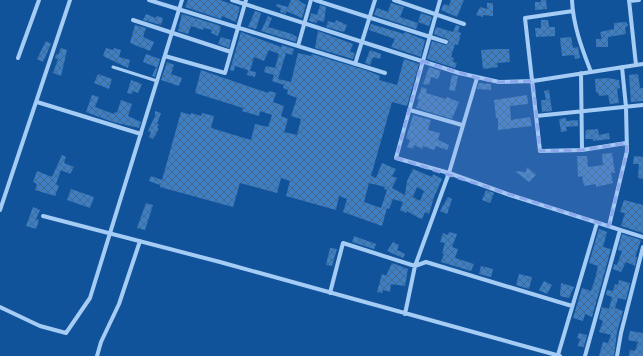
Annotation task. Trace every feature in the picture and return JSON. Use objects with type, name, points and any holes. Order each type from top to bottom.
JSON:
[{"type":"street","points":[[18,58],[39,0]]},
{"type":"street","points":[[0,210],[70,0]]},
{"type":"street","points":[[149,0],[384,73]]},
{"type":"street","points":[[0,307],[40,326],[66,333],[90,298],[182,0]]},
{"type":"street","points":[[232,0],[246,2],[304,23],[477,78],[499,82],[533,81],[643,64]]},
{"type":"street","points":[[298,46],[311,0]]},
{"type":"street","points":[[315,0],[446,42]]},
{"type":"street","points":[[355,64],[375,0]]},
{"type":"street","points":[[394,0],[464,24]]},
{"type":"street","points":[[440,0],[396,158],[449,173],[643,237]]},
{"type":"street","points":[[572,0],[580,44],[591,72]]},
{"type":"street","points":[[636,65],[629,1],[639,0]]},
{"type":"street","points":[[165,56],[225,73],[246,2]]},
{"type":"street","points":[[573,11],[525,18],[540,151],[582,150],[626,143]]},
{"type":"street","points":[[133,20],[172,34],[231,52]]},
{"type":"street","points":[[609,226],[626,159],[626,107],[622,67]]},
{"type":"street","points":[[581,73],[582,150]]},
{"type":"street","points":[[405,314],[415,266],[449,173],[477,78]]},
{"type":"street","points":[[37,102],[141,134]]},
{"type":"street","points":[[536,116],[643,105]]},
{"type":"street","points":[[410,110],[462,125]]},
{"type":"street","points":[[43,216],[111,233],[559,356],[572,306],[597,223]]},
{"type":"street","points":[[585,356],[620,230]]},
{"type":"street","points":[[97,356],[101,342],[119,304],[140,241]]},
{"type":"street","points":[[330,293],[343,243],[415,266],[426,262],[572,306]]},
{"type":"street","points":[[617,356],[621,333],[643,247]]},
{"type":"lane","points":[[112,67],[157,81]]},
{"type":"highlighted area","points":[[422,61],[477,78],[499,82],[533,81],[540,151],[582,150],[626,143],[627,151],[609,226],[396,158]]},
{"type":"building","points":[[188,0],[220,0],[240,7],[236,22],[222,16],[221,19],[185,7]]},
{"type":"building","points":[[291,0],[298,0],[306,5],[302,18],[286,11],[286,14],[280,12],[281,9],[276,6],[277,4],[288,7]]},
{"type":"building","points":[[451,0],[464,0],[457,17],[441,10],[444,4],[449,6]]},
{"type":"building","points":[[541,0],[546,0],[547,9],[535,10],[535,2],[541,2]]},
{"type":"building","points":[[391,3],[404,7],[400,17],[418,23],[416,29],[374,15],[377,8],[388,12]]},
{"type":"building","points":[[487,3],[493,3],[493,16],[483,15],[483,17],[476,15],[480,7],[487,9]]},
{"type":"building","points":[[320,5],[326,7],[324,22],[318,20],[316,23],[309,21],[311,13],[317,15]]},
{"type":"building","points":[[255,11],[261,13],[256,29],[248,27]]},
{"type":"building","points":[[421,13],[432,17],[429,26],[418,22]]},
{"type":"building","points":[[146,14],[156,18],[157,16],[163,18],[161,25],[143,20]]},
{"type":"building","points":[[182,14],[218,25],[221,27],[218,36],[211,33],[212,30],[204,28],[203,30],[191,26],[188,34],[178,31]]},
{"type":"building","points":[[268,16],[272,18],[268,27],[292,34],[297,37],[296,42],[261,31]]},
{"type":"building","points":[[336,20],[347,25],[344,32],[326,27],[328,21],[335,23]]},
{"type":"building","points":[[541,20],[548,20],[549,27],[555,27],[555,36],[536,37],[535,28],[541,28]]},
{"type":"building","points":[[626,22],[628,25],[625,28],[626,34],[608,37],[608,47],[596,47],[596,39],[602,39],[600,32],[614,29],[614,23]]},
{"type":"building","points":[[371,24],[404,34],[405,32],[425,40],[421,57],[391,47],[395,39],[369,30]]},
{"type":"building","points":[[135,25],[146,28],[143,37],[154,42],[150,51],[130,43]]},
{"type":"building","points":[[456,25],[460,26],[458,32],[461,33],[458,45],[455,44],[451,57],[454,58],[453,62],[457,63],[455,68],[427,59],[432,41],[445,45],[449,43],[447,39],[434,34],[436,27],[453,32]]},
{"type":"building","points":[[318,31],[353,44],[350,52],[355,53],[353,59],[315,48]]},
{"type":"building","points":[[241,32],[281,47],[282,45],[294,49],[292,55],[286,53],[278,79],[291,82],[298,53],[311,56],[312,54],[368,71],[380,76],[379,80],[397,85],[404,59],[419,64],[407,106],[392,102],[371,176],[376,178],[382,163],[396,169],[392,176],[397,178],[392,188],[405,195],[407,181],[413,169],[432,177],[433,174],[442,179],[434,197],[429,214],[425,212],[422,219],[407,211],[406,213],[400,210],[403,202],[393,199],[389,209],[387,208],[382,226],[343,212],[347,199],[339,196],[336,210],[286,196],[290,181],[281,178],[277,193],[240,183],[233,207],[160,187],[160,185],[149,181],[151,176],[162,180],[181,112],[191,115],[191,113],[201,116],[202,113],[214,116],[211,128],[251,140],[255,124],[268,127],[272,115],[260,111],[259,116],[242,111],[243,108],[195,93],[201,70],[268,93],[269,91],[276,93],[273,102],[284,106],[281,116],[288,119],[284,132],[297,135],[301,119],[291,116],[297,98],[287,94],[288,90],[283,88],[284,85],[272,81],[274,75],[264,72],[266,66],[275,68],[279,54],[269,50],[264,61],[254,57],[250,71],[256,72],[255,77],[247,75],[248,70],[235,66],[234,71],[230,70]],"holes":[[[369,183],[385,187],[384,189],[387,190],[381,208],[364,202]],[[417,187],[424,191],[420,201],[413,197]]]},
{"type":"building","points":[[221,37],[231,40],[229,48],[218,44]]},
{"type":"building","points":[[571,37],[573,48],[578,47],[580,58],[575,59],[574,55],[562,56],[560,38]]},
{"type":"building","points":[[46,41],[51,44],[43,62],[37,59]]},
{"type":"building","points":[[61,48],[67,50],[61,76],[53,73],[58,59],[55,58],[56,54],[58,55]]},
{"type":"building","points":[[106,48],[121,50],[119,57],[130,60],[128,68],[103,56]]},
{"type":"building","points":[[509,49],[510,62],[497,63],[498,67],[483,69],[481,50]]},
{"type":"building","points":[[370,50],[381,54],[380,59],[373,57],[370,65],[365,63]]},
{"type":"building","points":[[146,54],[160,59],[155,77],[152,76],[156,67],[143,62]]},
{"type":"building","points":[[167,62],[174,65],[171,74],[182,78],[179,86],[161,80]]},
{"type":"building","points":[[429,67],[441,71],[438,79],[431,77],[429,85],[423,84]]},
{"type":"building","points":[[98,74],[112,79],[109,89],[94,83]]},
{"type":"building","points":[[638,74],[640,88],[643,88],[643,101],[631,102],[629,75]]},
{"type":"building","points":[[452,75],[458,76],[455,91],[449,90]]},
{"type":"building","points":[[607,78],[619,80],[620,88],[617,89],[619,103],[610,104],[608,95],[599,96],[598,92],[596,93],[595,79]]},
{"type":"building","points":[[131,80],[142,84],[138,93],[133,91],[132,94],[127,93]]},
{"type":"building","points":[[479,83],[491,84],[491,90],[477,89]]},
{"type":"building","points":[[422,87],[427,89],[426,93],[446,99],[447,97],[459,102],[452,119],[416,108],[419,100],[417,99]]},
{"type":"building","points":[[549,90],[552,111],[542,112],[541,100],[546,100],[544,91]]},
{"type":"building","points":[[92,95],[99,97],[95,107],[114,114],[115,112],[117,113],[121,100],[132,104],[128,116],[141,122],[139,128],[113,122],[86,112]]},
{"type":"building","points":[[527,95],[528,104],[510,106],[511,120],[530,117],[532,126],[498,130],[498,118],[496,118],[494,100]]},
{"type":"building","points":[[155,111],[161,113],[157,124],[159,124],[157,128],[159,129],[153,139],[149,137],[151,132],[148,131],[155,116]]},
{"type":"building","points":[[413,115],[431,120],[428,130],[440,133],[438,140],[449,145],[447,150],[436,146],[434,150],[423,146],[422,149],[414,145],[413,149],[407,147],[410,140],[406,138]]},
{"type":"building","points":[[566,118],[566,121],[578,120],[578,126],[566,127],[567,131],[561,132],[559,119]]},
{"type":"building","points":[[598,129],[599,135],[609,133],[610,139],[593,141],[593,139],[585,139],[586,130]]},
{"type":"building","points":[[612,153],[615,173],[611,173],[613,183],[596,187],[596,184],[584,186],[582,176],[578,177],[577,156],[587,156],[588,167],[603,165],[602,154]]},
{"type":"building","points":[[62,155],[66,157],[64,163],[74,167],[70,174],[61,170],[56,184],[59,186],[55,196],[35,190],[37,184],[33,182],[37,171],[52,177]]},
{"type":"building","points":[[634,156],[643,157],[643,179],[638,178],[639,164],[633,164]]},
{"type":"building","points":[[527,167],[536,175],[529,182],[515,171],[526,172]]},
{"type":"building","points":[[71,189],[94,197],[90,208],[67,200]]},
{"type":"building","points":[[486,190],[494,193],[490,203],[482,200]]},
{"type":"building","points":[[448,197],[452,199],[447,214],[440,211]]},
{"type":"building","points":[[624,200],[643,205],[643,233],[621,226],[625,213],[620,212]]},
{"type":"building","points":[[146,203],[153,205],[145,230],[137,228]]},
{"type":"building","points":[[33,207],[40,210],[36,219],[39,220],[36,229],[26,226]]},
{"type":"building","points":[[599,229],[607,232],[603,247],[611,249],[592,317],[585,314],[583,321],[573,318],[582,288],[591,291],[595,279],[598,266],[589,263]]},
{"type":"building","points":[[449,232],[457,234],[452,247],[458,249],[455,258],[474,264],[471,271],[441,262],[444,254],[442,253],[445,243],[440,242],[443,233],[448,235]]},
{"type":"building","points":[[622,234],[641,240],[635,257],[637,257],[635,266],[626,262],[621,272],[613,269],[614,264],[617,265],[622,251],[618,250]]},
{"type":"building","points":[[354,236],[376,244],[374,249],[352,242]]},
{"type":"building","points":[[393,242],[399,245],[397,250],[405,254],[403,258],[387,251]]},
{"type":"building","points":[[330,248],[337,249],[332,266],[326,265]]},
{"type":"building","points":[[392,263],[408,269],[405,286],[391,284],[390,292],[383,290],[382,293],[377,292],[382,274],[386,276]]},
{"type":"building","points":[[481,266],[493,269],[491,277],[479,274]]},
{"type":"building","points":[[519,274],[532,277],[529,289],[516,285]]},
{"type":"building","points":[[619,280],[630,283],[626,300],[618,298],[615,308],[623,311],[617,332],[614,356],[599,356],[603,342],[608,343],[611,335],[599,332],[603,321],[599,319],[602,307],[609,309],[612,297],[606,295],[607,290],[613,291],[615,284],[618,285]]},
{"type":"building","points":[[544,281],[552,285],[547,294],[539,290]]},
{"type":"building","points":[[561,283],[574,287],[569,298],[560,296]]},
{"type":"building","points":[[630,331],[643,333],[643,356],[629,356],[630,350],[635,351],[638,342],[628,340]]},
{"type":"building","points":[[579,333],[587,335],[584,347],[578,346],[580,339],[577,338]]}]
